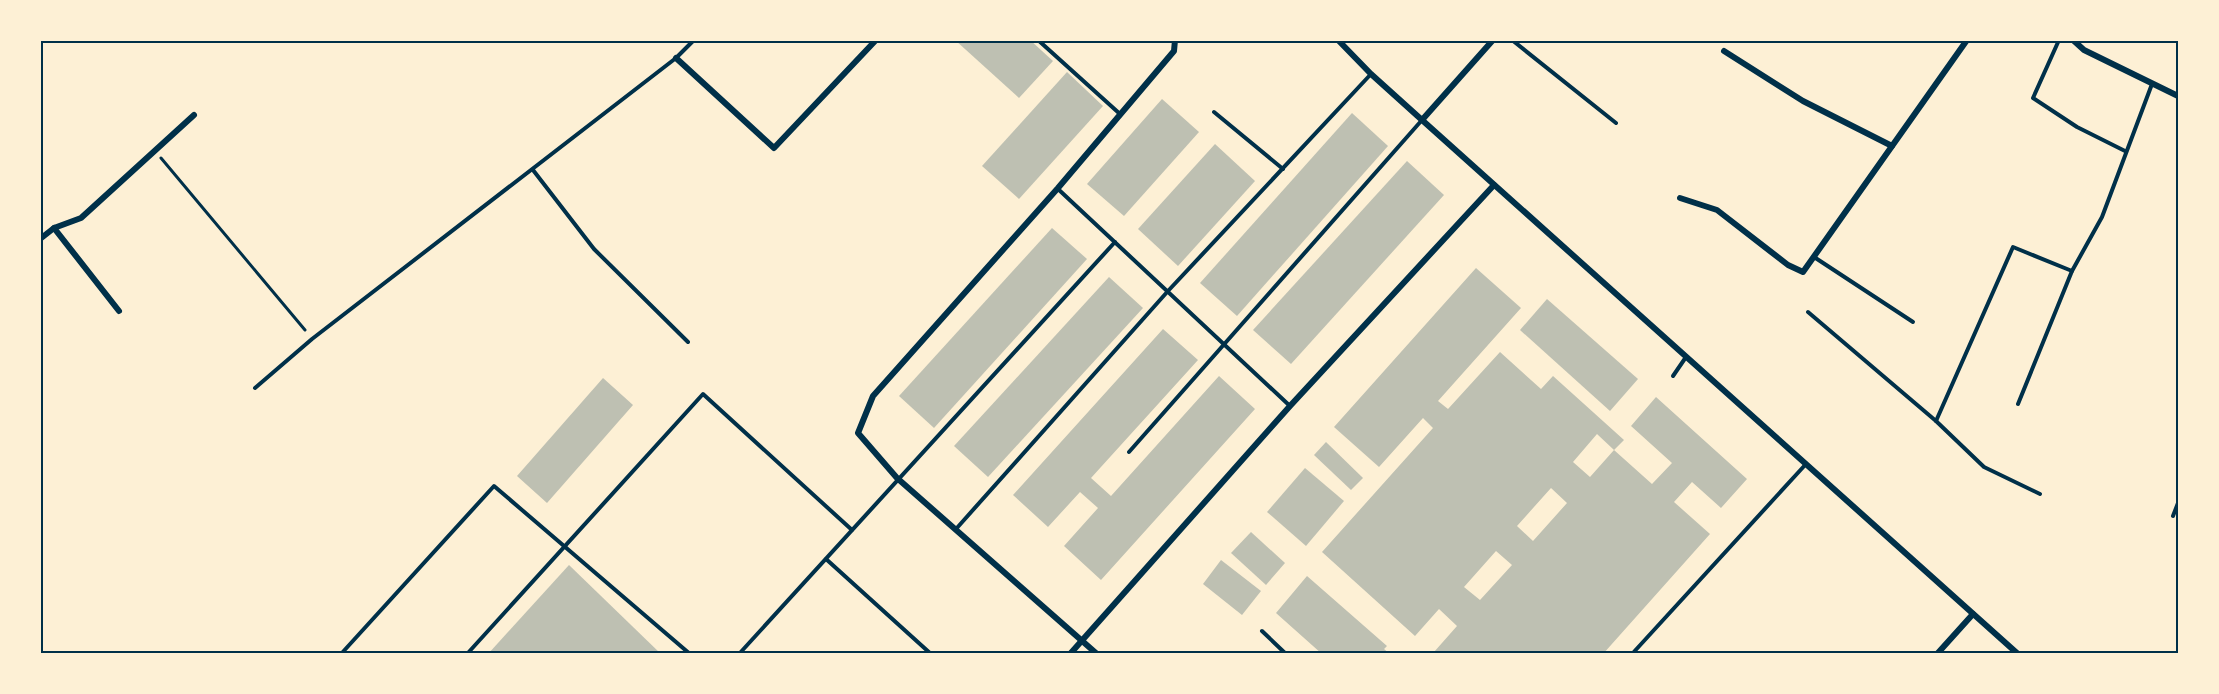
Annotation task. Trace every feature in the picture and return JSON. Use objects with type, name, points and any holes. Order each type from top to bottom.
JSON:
[{"type":"street","points":[[676,58],[774,148],[876,40]]},
{"type":"street","points":[[1097,654],[897,478],[858,433],[873,396],[1121,114],[1174,51],[1175,40]]},
{"type":"street","points":[[1338,40],[1371,74],[2018,654]]},
{"type":"street","points":[[1422,120],[1493,40]]},
{"type":"street","points":[[1680,198],[1717,210],[1788,265],[1803,272],[1967,40]]},
{"type":"street","points":[[2073,40],[2084,50],[2178,96]]},
{"type":"street","points":[[1724,51],[1803,101],[1892,146]]},
{"type":"street","points":[[40,239],[54,228],[81,218],[194,115]]},
{"type":"street","points":[[1070,654],[1290,406],[1494,185]]},
{"type":"street","points":[[54,228],[119,311]]},
{"type":"street","points":[[1937,654],[1973,614]]},
{"type":"lane","points":[[255,388],[312,339],[533,170],[676,58],[694,40]]},
{"type":"lane","points":[[1038,40],[1121,114]]},
{"type":"lane","points":[[1512,40],[1616,123]]},
{"type":"lane","points":[[2059,40],[2033,98],[2077,127],[2125,152]]},
{"type":"lane","points":[[955,529],[1168,291],[1371,74]]},
{"type":"lane","points":[[2018,404],[2072,271],[2102,217],[2152,84]]},
{"type":"lane","points":[[1214,112],[1283,169]]},
{"type":"lane","points":[[1129,452],[1422,120]]},
{"type":"lane","points":[[533,170],[594,249],[688,342]]},
{"type":"lane","points":[[1058,188],[1290,406]]},
{"type":"lane","points":[[739,654],[897,478],[1115,242]]},
{"type":"lane","points":[[1936,421],[2013,247],[2072,271]]},
{"type":"lane","points":[[1814,257],[1913,322]]},
{"type":"lane","points":[[1808,312],[1936,421],[1984,467],[2040,494]]},
{"type":"lane","points":[[1673,376],[1686,357]]},
{"type":"lane","points":[[467,654],[703,393],[852,530]]},
{"type":"lane","points":[[1632,654],[1806,464]]},
{"type":"lane","points":[[341,654],[494,486],[563,548],[690,654]]},
{"type":"lane","points":[[2173,516],[2178,503]]},
{"type":"lane","points":[[826,559],[931,654]]},
{"type":"lane","points":[[1262,631],[1286,654]]},
{"type":"path","points":[[155,150],[312,339]]},
{"type":"building","points":[[955,40],[1030,40],[1053,61],[1019,98]]},
{"type":"building","points":[[1067,72],[1103,106],[1019,199],[982,166]]},
{"type":"building","points":[[1162,99],[1199,132],[1124,216],[1087,184]]},
{"type":"building","points":[[1352,113],[1388,146],[1237,316],[1200,283]]},
{"type":"building","points":[[1215,144],[1255,181],[1178,266],[1138,229]]},
{"type":"building","points":[[1407,161],[1444,195],[1291,364],[1253,330]]},
{"type":"building","points":[[1052,228],[1087,259],[934,428],[899,396]]},
{"type":"building","points":[[1476,268],[1521,308],[1438,401],[1448,409],[1500,352],[1541,389],[1553,376],[1624,440],[1614,450],[1652,484],[1672,463],[1631,426],[1656,397],[1747,479],[1721,508],[1692,482],[1674,502],[1710,534],[1603,654],[1436,654],[1434,652],[1457,626],[1439,609],[1415,636],[1322,552],[1433,428],[1423,418],[1379,467],[1334,427]],"holes":[[[1597,434],[1614,450],[1590,477],[1573,462]],[[1551,488],[1567,503],[1533,541],[1517,526]],[[1496,551],[1512,565],[1480,600],[1464,587]]]},
{"type":"building","points":[[1109,277],[1143,308],[988,477],[954,446]]},
{"type":"building","points":[[1547,299],[1638,379],[1610,411],[1520,330]]},
{"type":"building","points":[[1163,329],[1198,360],[1091,478],[1111,496],[1219,376],[1255,409],[1101,580],[1064,546],[1098,508],[1080,492],[1048,527],[1013,495]]},
{"type":"building","points":[[603,378],[633,405],[547,503],[517,476]]},
{"type":"building","points":[[1326,442],[1363,478],[1351,490],[1314,455]]},
{"type":"building","points":[[1305,468],[1344,501],[1306,546],[1267,512]]},
{"type":"building","points":[[1251,532],[1285,563],[1266,585],[1231,553]]},
{"type":"building","points":[[1221,560],[1261,591],[1242,615],[1203,584]]},
{"type":"building","points":[[569,565],[661,654],[488,654]]},
{"type":"building","points":[[1307,576],[1387,646],[1384,649],[1390,654],[1322,654],[1276,613]]}]
